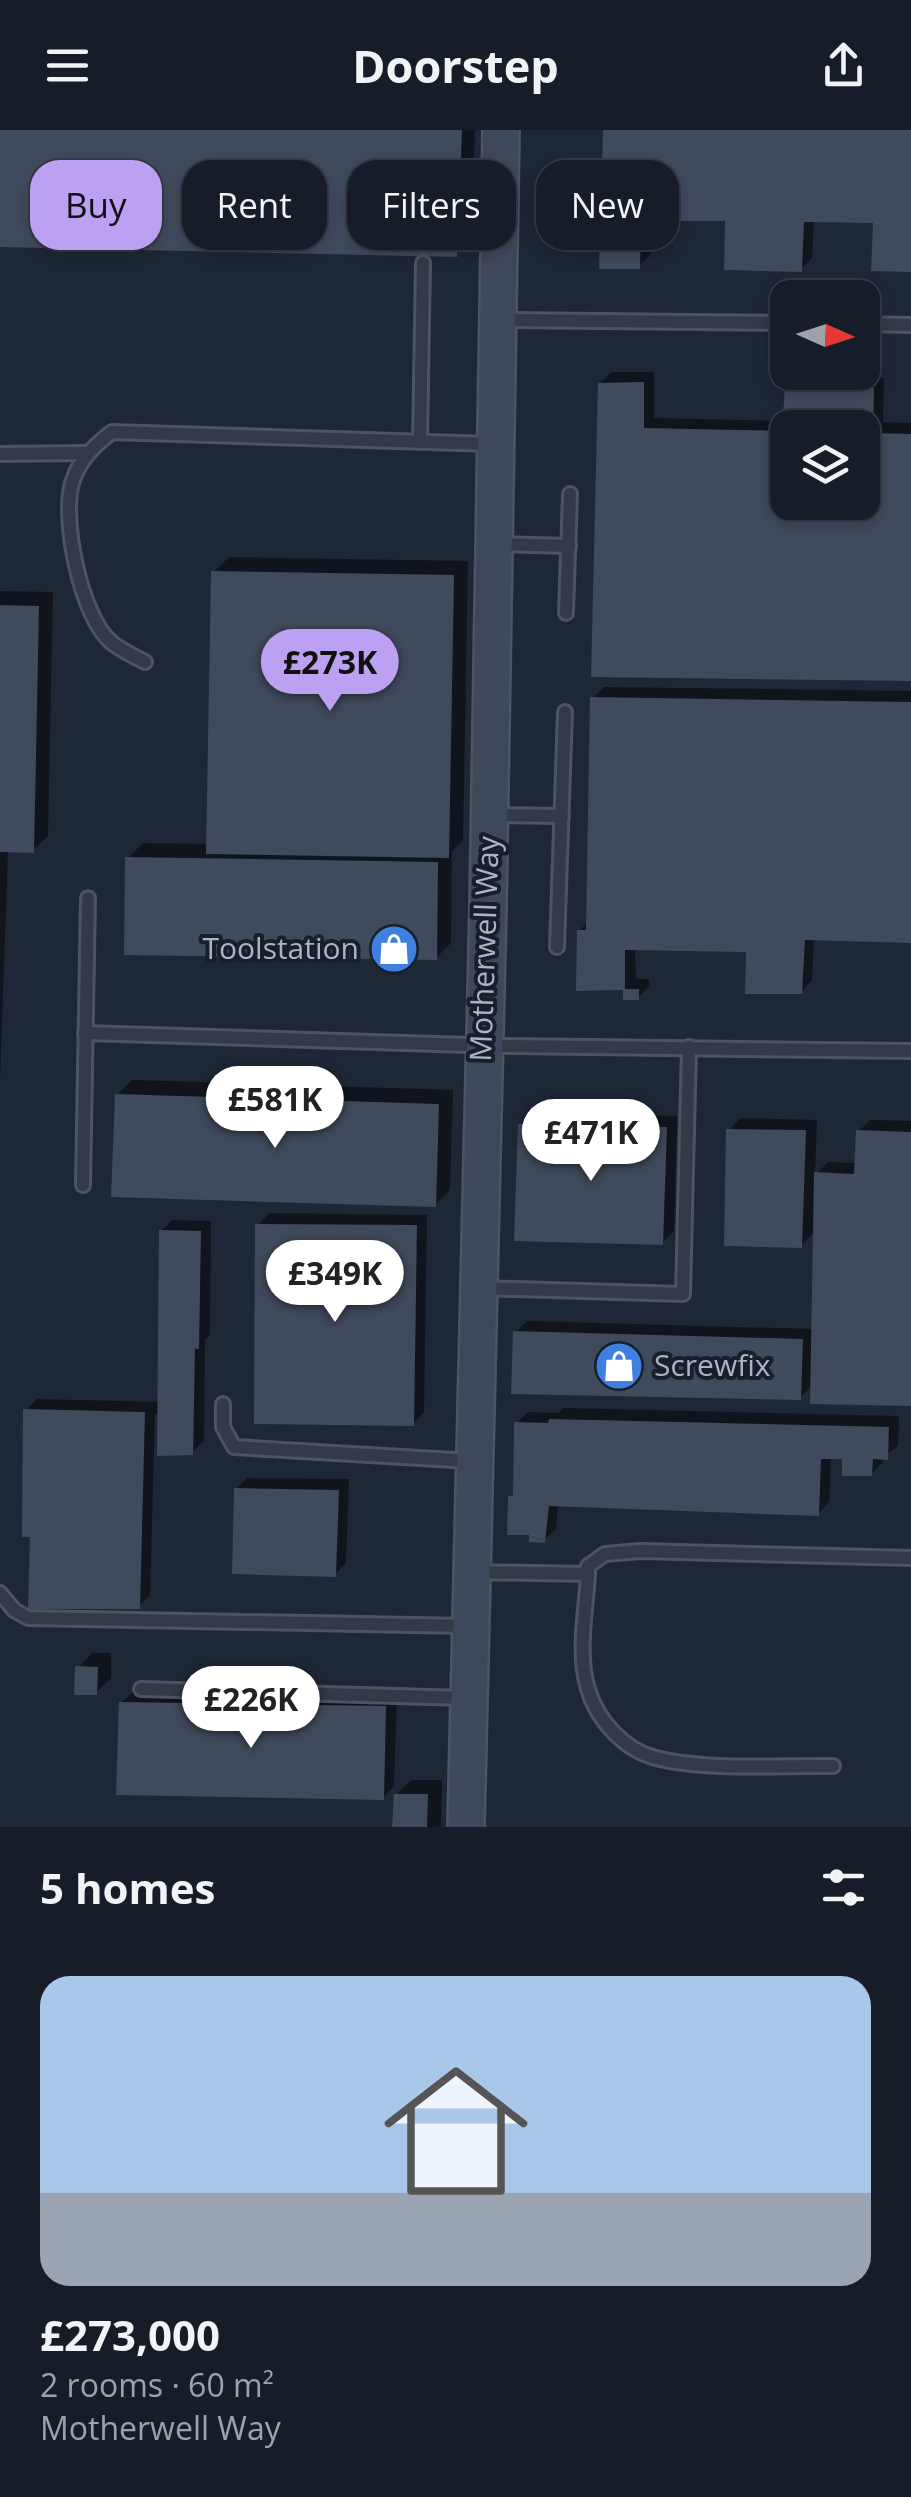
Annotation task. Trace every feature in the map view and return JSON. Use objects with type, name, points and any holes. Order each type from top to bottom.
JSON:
[{"type":"street","name":"Motherwell Way","points":[[466,1827],[500,130]]},
{"type":"lane","points":[[420,442],[424,263]]},
{"type":"lane","points":[[496,320],[770,323]]},
{"type":"lane","points":[[880,324],[911,324]]},
{"type":"lane","points":[[145,662],[110,642],[88,610],[76,570],[70,512],[72,482],[86,453],[112,432],[494,444]]},
{"type":"lane","points":[[0,454],[86,453]]},
{"type":"lane","points":[[566,613],[570,494]]},
{"type":"lane","points":[[493,544],[569,546]]},
{"type":"lane","points":[[557,947],[565,712]]},
{"type":"lane","points":[[489,815],[562,816]]},
{"type":"lane","points":[[83,1185],[88,898]]},
{"type":"lane","points":[[85,1033],[911,1050]]},
{"type":"lane","points":[[478,1288],[683,1294],[690,1047]]},
{"type":"lane","points":[[223,1404],[223,1427],[234,1447],[474,1461]]},
{"type":"lane","points":[[833,1766],[696,1763],[654,1758],[612,1731],[596,1710],[587,1688],[583,1658],[588,1566],[605,1554],[640,1551],[911,1558]]},
{"type":"lane","points":[[472,1572],[588,1574]]},
{"type":"lane","points":[[0,1593],[14,1610],[28,1618],[470,1626]]},
{"type":"lane","points":[[141,1689],[470,1698]]},
{"type":"building","points":[[0,130],[462,130],[461,160],[347,160],[347,250],[457,250],[457,257],[137,250],[162,250],[162,160],[30,160],[30,248],[0,247]]},
{"type":"building","points":[[603,130],[911,130],[911,272],[871,271],[873,223],[804,222],[802,272],[724,270],[725,221],[679,221],[679,160],[602,160]]},
{"type":"building","points":[[600,250],[640,250],[640,269],[599,269]]},
{"type":"building","points":[[644,382],[644,428],[770,431],[770,520],[880,520],[880,433],[911,434],[911,681],[591,677],[598,383]]},
{"type":"building","points":[[785,390],[874,390],[874,410],[783,410]]},
{"type":"building","points":[[211,571],[454,575],[449,858],[206,854]]},
{"type":"building","points":[[0,605],[39,606],[34,853],[0,852]]},
{"type":"building","points":[[590,697],[911,702],[911,943],[805,940],[802,994],[745,994],[746,952],[625,950],[625,989],[639,989],[639,1000],[623,1000],[623,990],[576,991],[577,930],[586,930]]},
{"type":"building","points":[[125,857],[438,862],[437,960],[124,955]]},
{"type":"building","points":[[115,1094],[439,1104],[436,1207],[111,1197]]},
{"type":"building","points":[[518,1124],[667,1127],[663,1245],[514,1241]]},
{"type":"building","points":[[726,1129],[806,1130],[802,1248],[724,1246]]},
{"type":"building","points":[[856,1130],[911,1132],[911,1406],[810,1404],[814,1172],[854,1174]]},
{"type":"building","points":[[255,1224],[417,1225],[414,1426],[254,1424]]},
{"type":"building","points":[[159,1230],[201,1231],[193,1455],[157,1456]]},
{"type":"building","name":"Screwfix","points":[[513,1331],[803,1339],[801,1400],[511,1394]]},
{"type":"building","points":[[23,1409],[145,1412],[140,1609],[28,1609],[30,1537],[22,1537]]},
{"type":"building","points":[[549,1419],[889,1427],[888,1460],[873,1459],[872,1476],[842,1476],[842,1459],[821,1459],[819,1516],[549,1506],[545,1543],[529,1542],[529,1535],[507,1535],[508,1496],[513,1496],[514,1422],[548,1423]]},
{"type":"building","points":[[234,1488],[339,1490],[336,1577],[232,1574]]},
{"type":"building","points":[[75,1666],[98,1667],[97,1695],[74,1695]]},
{"type":"building","points":[[119,1702],[386,1706],[384,1800],[116,1795]]},
{"type":"building","points":[[394,1794],[428,1794],[427,1827],[392,1827]]},
{"type":"place","name":"Toolstation","points":[[394,949]]},
{"type":"place","name":"Screwfix","points":[[619,1366]]}]
